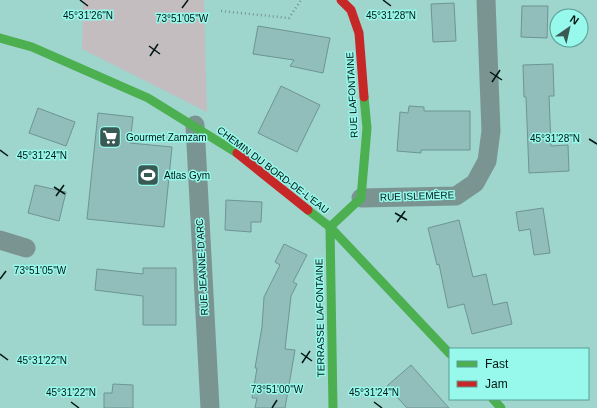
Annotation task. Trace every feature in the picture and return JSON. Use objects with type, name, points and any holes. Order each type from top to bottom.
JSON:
[{"type":"street","name":"RUE LAFONTAINE","points":[[342,0],[351,10],[359,33],[367,128],[361,198]]},
{"type":"street","name":"RUE ISLEMÈRE","points":[[361,198],[456,196],[475,183],[487,162],[491,131],[486,0]]},
{"type":"street","name":"CHEMIN DU BORD-DE-L'EAU","points":[[0,38],[32,48],[80,67],[148,98],[195,125],[231,149],[330,227],[449,353]]},
{"type":"street","name":"RUE JEANNE-D'ARC","points":[[195,125],[210,408]]},
{"type":"street","points":[[330,227],[361,198]]},
{"type":"street","name":"TERRASSE LAFONTAINE","points":[[330,227],[333,408]]},
{"type":"street","points":[[0,240],[26,248]]},
{"type":"street","points":[[494,400],[501,408]]},
{"type":"path","points":[[221,11],[289,18],[301,0]]},
{"type":"shaded area","points":[[83,0],[204,0],[207,112],[82,49]]},
{"type":"building","points":[[454,3],[456,41],[433,42],[431,4]]},
{"type":"building","points":[[522,6],[548,6],[547,38],[521,37]]},
{"type":"building","points":[[258,26],[330,38],[323,73],[290,66],[294,60],[253,54]]},
{"type":"building","points":[[553,64],[554,96],[549,96],[551,146],[568,145],[569,171],[529,173],[526,97],[524,97],[523,65]]},
{"type":"building","points":[[281,86],[320,105],[297,152],[258,133]]},
{"type":"building","points":[[409,106],[424,107],[424,111],[470,111],[470,150],[421,150],[421,153],[397,151],[400,112],[408,113]]},
{"type":"building","points":[[38,108],[75,122],[66,146],[29,133]]},
{"type":"building","points":[[98,113],[133,117],[130,143],[172,147],[164,227],[87,219]]},
{"type":"building","points":[[35,185],[66,192],[59,221],[28,213]]},
{"type":"building","points":[[226,200],[262,202],[261,222],[251,222],[251,232],[225,230]]},
{"type":"building","points":[[543,208],[550,253],[534,255],[530,229],[519,231],[516,212]]},
{"type":"building","points":[[459,220],[473,277],[486,274],[493,305],[507,302],[512,324],[472,334],[464,304],[448,308],[439,264],[437,265],[428,228]]},
{"type":"building","points":[[284,244],[307,255],[293,282],[297,284],[291,296],[285,349],[295,350],[285,408],[255,408],[257,398],[252,398],[257,368],[255,368],[262,327],[264,297],[280,265],[275,262]]},
{"type":"building","points":[[143,268],[176,268],[176,325],[143,325],[143,296],[95,290],[97,269],[143,274]]},
{"type":"building","points":[[411,365],[449,408],[407,408],[387,386]]},
{"type":"building","points":[[113,384],[133,385],[133,408],[104,408],[104,393],[112,393]]},
{"type":"traffic: fast","points":[[0,38],[32,47],[148,98],[237,153]]},
{"type":"traffic: fast","points":[[333,408],[330,227],[361,198],[367,128],[364,97]]},
{"type":"traffic: fast","points":[[308,210],[330,227],[449,353]]},
{"type":"traffic: fast","points":[[494,400],[501,408]]},
{"type":"traffic: jam","points":[[341,0],[351,10],[359,33],[364,97]]},
{"type":"traffic: jam","points":[[237,153],[308,210]]},
{"type":"place","name":"Gourmet Zamzam","points":[[110,137]]},
{"type":"place","name":"Atlas Gym","points":[[148,175]]}]
